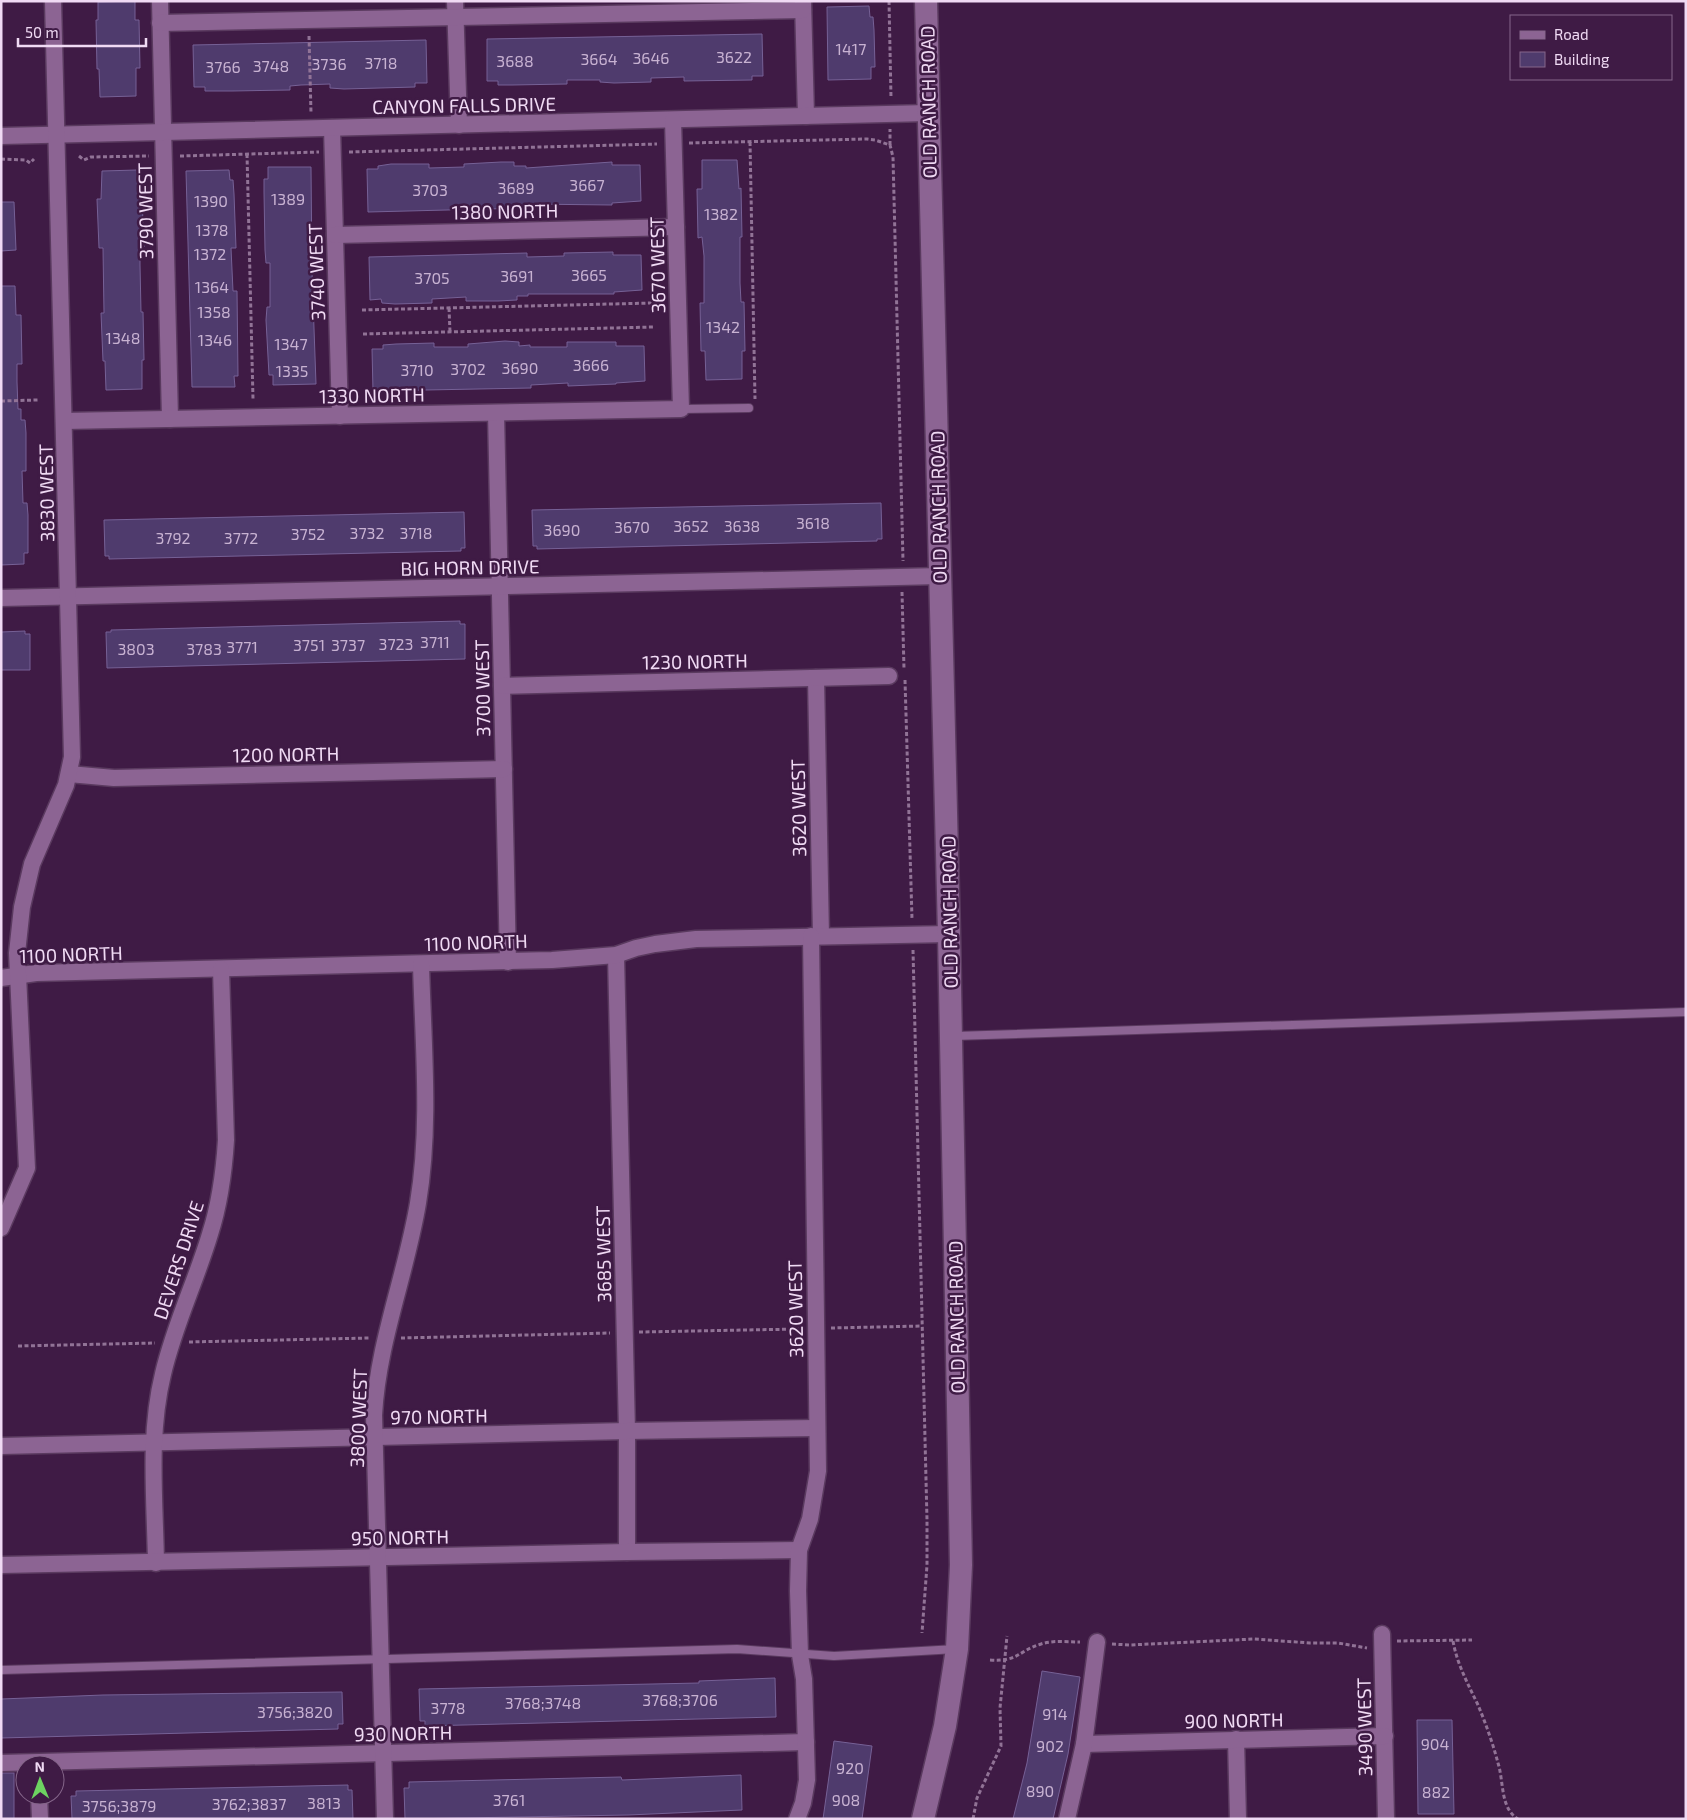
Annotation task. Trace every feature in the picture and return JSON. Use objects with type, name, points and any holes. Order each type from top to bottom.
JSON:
[{"type":"street","name":"3830 WEST","points":[[1,1228],[27,1168],[18,975],[19,930],[26,886],[32,864],[66,785],[72,744],[53,1]]},
{"type":"street","name":"3790 WEST","points":[[160,1],[170,419]]},
{"type":"street","name":"OLD RANCH ROAD","points":[[922,1819],[945,1726],[957,1649],[960,1565],[952,1036],[926,1]]},
{"type":"street","points":[[160,24],[456,9],[803,6],[806,116]]},
{"type":"street","points":[[456,9],[458,125]]},
{"type":"street","name":"CANYON FALLS DRIVE","points":[[1,136],[928,113]]},
{"type":"street","name":"3670 WEST","points":[[674,120],[681,409]]},
{"type":"street","name":"3740 WEST","points":[[332,128],[340,416]]},
{"type":"street","name":"1380 NORTH","points":[[335,235],[676,227]]},
{"type":"street","name":"1330 NORTH","points":[[64,421],[681,409]]},
{"type":"street","name":"3700 WEST","points":[[496,413],[508,962]]},
{"type":"street","name":"BIG HORN DRIVE","points":[[1,598],[940,576]]},
{"type":"street","name":"1230 NORTH","points":[[502,686],[888,676]]},
{"type":"street","name":"3620 WEST","points":[[797,1819],[806,1792],[804,1679],[800,1655],[798,1591],[799,1550],[810,1519],[818,1471],[816,678]]},
{"type":"street","name":"1200 NORTH","points":[[69,774],[114,778],[504,769]]},
{"type":"street","name":"1100 NORTH","points":[[1,978],[18,975],[552,960],[616,955],[636,948],[681,940],[949,934]]},
{"type":"street","name":"3685 WEST","points":[[616,955],[627,1431],[627,1552]]},
{"type":"street","name":"3800 WEST","points":[[385,1819],[374,1415],[378,1370],[412,1233],[422,1177],[424,1109],[421,964]]},
{"type":"street","name":"DEVERS DRIVE","points":[[156,1562],[154,1442],[158,1401],[170,1347],[210,1235],[221,1189],[226,1140],[221,969]]},
{"type":"street","name":"970 NORTH","points":[[1,1446],[817,1428]]},
{"type":"street","name":"950 NORTH","points":[[1,1566],[799,1550]]},
{"type":"street","name":"3490 WEST","points":[[1386,1819],[1384,1736],[1389,1638]]},
{"type":"street","points":[[1067,1819],[1084,1744],[1097,1643]]},
{"type":"street","name":"900 NORTH","points":[[1084,1744],[1384,1736]]},
{"type":"street","points":[[1236,1740],[1238,1819]]},
{"type":"street","name":"930 NORTH","points":[[65,1763],[806,1742]]},
{"type":"street","name":"930 NORTH","points":[[1,1763],[15,1763]]},
{"type":"street","points":[[39,1805],[40,1819]]},
{"type":"lane","points":[[681,409],[752,406]]},
{"type":"lane","points":[[952,1036],[1686,1012]]},
{"type":"lane","points":[[1,1670],[737,1649],[834,1656],[957,1649]]},
{"type":"path","points":[[889,1],[891,92]]},
{"type":"path","points":[[309,30],[311,114]]},
{"type":"path","points":[[684,144],[876,140],[890,145],[893,157],[903,552]]},
{"type":"path","points":[[750,142],[752,406]]},
{"type":"path","points":[[343,152],[663,144]]},
{"type":"path","points":[[79,156],[84,160],[91,157],[322,152]]},
{"type":"path","points":[[248,154],[254,399]]},
{"type":"path","points":[[1,159],[26,160],[30,162],[34,159]]},
{"type":"path","points":[[362,310],[652,303]]},
{"type":"path","points":[[449,308],[450,332]]},
{"type":"path","points":[[363,334],[653,327]]},
{"type":"path","points":[[1,401],[38,400]]},
{"type":"path","points":[[902,607],[928,1520],[922,1633]]},
{"type":"path","points":[[832,1328],[923,1326]]},
{"type":"path","points":[[643,1332],[801,1329]]},
{"type":"path","points":[[403,1338],[606,1333]]},
{"type":"path","points":[[198,1342],[367,1338]]},
{"type":"path","points":[[18,1346],[146,1344]]},
{"type":"path","points":[[973,1819],[977,1798],[1001,1746],[1000,1708],[1008,1636]]},
{"type":"path","points":[[1389,1638],[1472,1640]]},
{"type":"path","points":[[990,1660],[1004,1661],[1015,1658],[1042,1644],[1097,1643],[1129,1645],[1254,1639],[1338,1643],[1369,1648]]},
{"type":"path","points":[[1454,1641],[1456,1657],[1495,1750],[1501,1772],[1506,1807],[1518,1819]]},
{"type":"building","points":[[135,1],[135,20],[139,20],[140,68],[136,68],[136,96],[100,97],[99,69],[97,69],[96,20],[98,20],[98,2]]},
{"type":"building","points":[[869,6],[870,17],[873,17],[874,30],[875,67],[871,67],[871,79],[828,80],[827,7]]},
{"type":"building","points":[[762,34],[763,76],[752,76],[752,80],[684,81],[684,77],[651,78],[651,82],[614,83],[600,82],[600,80],[567,80],[567,84],[512,85],[498,85],[498,81],[487,81],[487,39]]},
{"type":"building","points":[[426,40],[427,83],[415,83],[415,87],[344,89],[330,88],[330,84],[290,86],[290,90],[205,91],[205,87],[194,87],[193,45]]},
{"type":"building","points":[[702,160],[737,160],[739,189],[741,188],[742,237],[740,237],[740,283],[741,302],[744,302],[745,351],[742,351],[742,379],[706,380],[705,351],[701,351],[700,303],[704,303],[704,256],[702,237],[698,238],[697,189],[702,189]]},
{"type":"building","points":[[514,162],[514,166],[526,166],[526,168],[612,162],[612,165],[640,165],[641,201],[612,203],[612,205],[527,204],[527,208],[368,212],[367,169],[378,169],[378,166],[391,164],[429,164],[429,168],[464,167],[464,164]]},
{"type":"building","points":[[268,167],[311,167],[316,384],[273,385],[273,375],[269,375],[266,320],[267,307],[270,307],[270,263],[266,263],[264,192],[264,179],[268,179]]},
{"type":"building","points":[[137,170],[139,199],[142,198],[144,247],[140,247],[144,360],[142,360],[142,389],[106,390],[101,313],[104,313],[103,248],[99,248],[97,199],[101,199],[102,171]]},
{"type":"building","points":[[229,170],[230,180],[233,180],[234,194],[236,248],[231,248],[233,291],[237,291],[238,376],[234,376],[235,387],[192,387],[186,171]]},
{"type":"building","points":[[1,202],[14,202],[16,250],[1,251]]},
{"type":"building","points":[[613,252],[613,255],[641,255],[642,290],[614,292],[614,294],[528,294],[528,296],[517,296],[517,300],[498,301],[466,301],[466,297],[432,299],[432,303],[395,304],[382,303],[381,299],[370,300],[369,257],[527,253],[527,257],[564,256],[564,253]]},
{"type":"building","points":[[1,286],[15,286],[16,315],[21,315],[22,364],[17,364],[17,382],[18,409],[21,409],[21,420],[25,420],[26,433],[26,471],[22,471],[23,503],[27,503],[28,515],[28,553],[24,553],[24,564],[1,565]]},
{"type":"building","points":[[505,341],[519,342],[519,346],[530,345],[530,347],[567,347],[567,342],[616,342],[616,346],[644,346],[645,381],[568,386],[568,383],[531,385],[531,388],[373,391],[372,349],[383,349],[383,345],[434,343],[434,347],[468,347],[468,344]]},
{"type":"building","points":[[881,503],[882,539],[877,539],[877,541],[537,549],[537,546],[533,546],[532,510]]},
{"type":"building","points":[[464,512],[465,548],[461,548],[461,551],[109,559],[109,556],[105,556],[104,520]]},
{"type":"building","points":[[460,621],[460,624],[465,624],[465,659],[107,668],[106,632],[111,632],[111,630]]},
{"type":"building","points":[[25,631],[25,634],[30,634],[30,670],[1,670],[1,632]]},
{"type":"building","points":[[1042,1671],[1080,1677],[1068,1754],[1053,1819],[1013,1819],[1027,1763]]},
{"type":"building","points":[[775,1678],[776,1717],[425,1726],[425,1721],[420,1721],[419,1689],[699,1683],[699,1681]]},
{"type":"building","points":[[342,1692],[343,1724],[338,1724],[338,1729],[1,1738],[1,1699],[103,1695]]},
{"type":"building","points":[[1417,1720],[1452,1720],[1454,1814],[1418,1814]]},
{"type":"building","points":[[834,1741],[872,1746],[862,1819],[823,1819]]},
{"type":"building","points":[[1,1773],[14,1773],[14,1819],[1,1819]]},
{"type":"building","points":[[741,1775],[742,1810],[628,1815],[405,1819],[404,1788],[409,1788],[409,1782],[621,1777],[622,1780]]},
{"type":"building","points":[[348,1785],[348,1790],[352,1790],[353,1819],[72,1819],[71,1796],[76,1796],[76,1791]]}]
